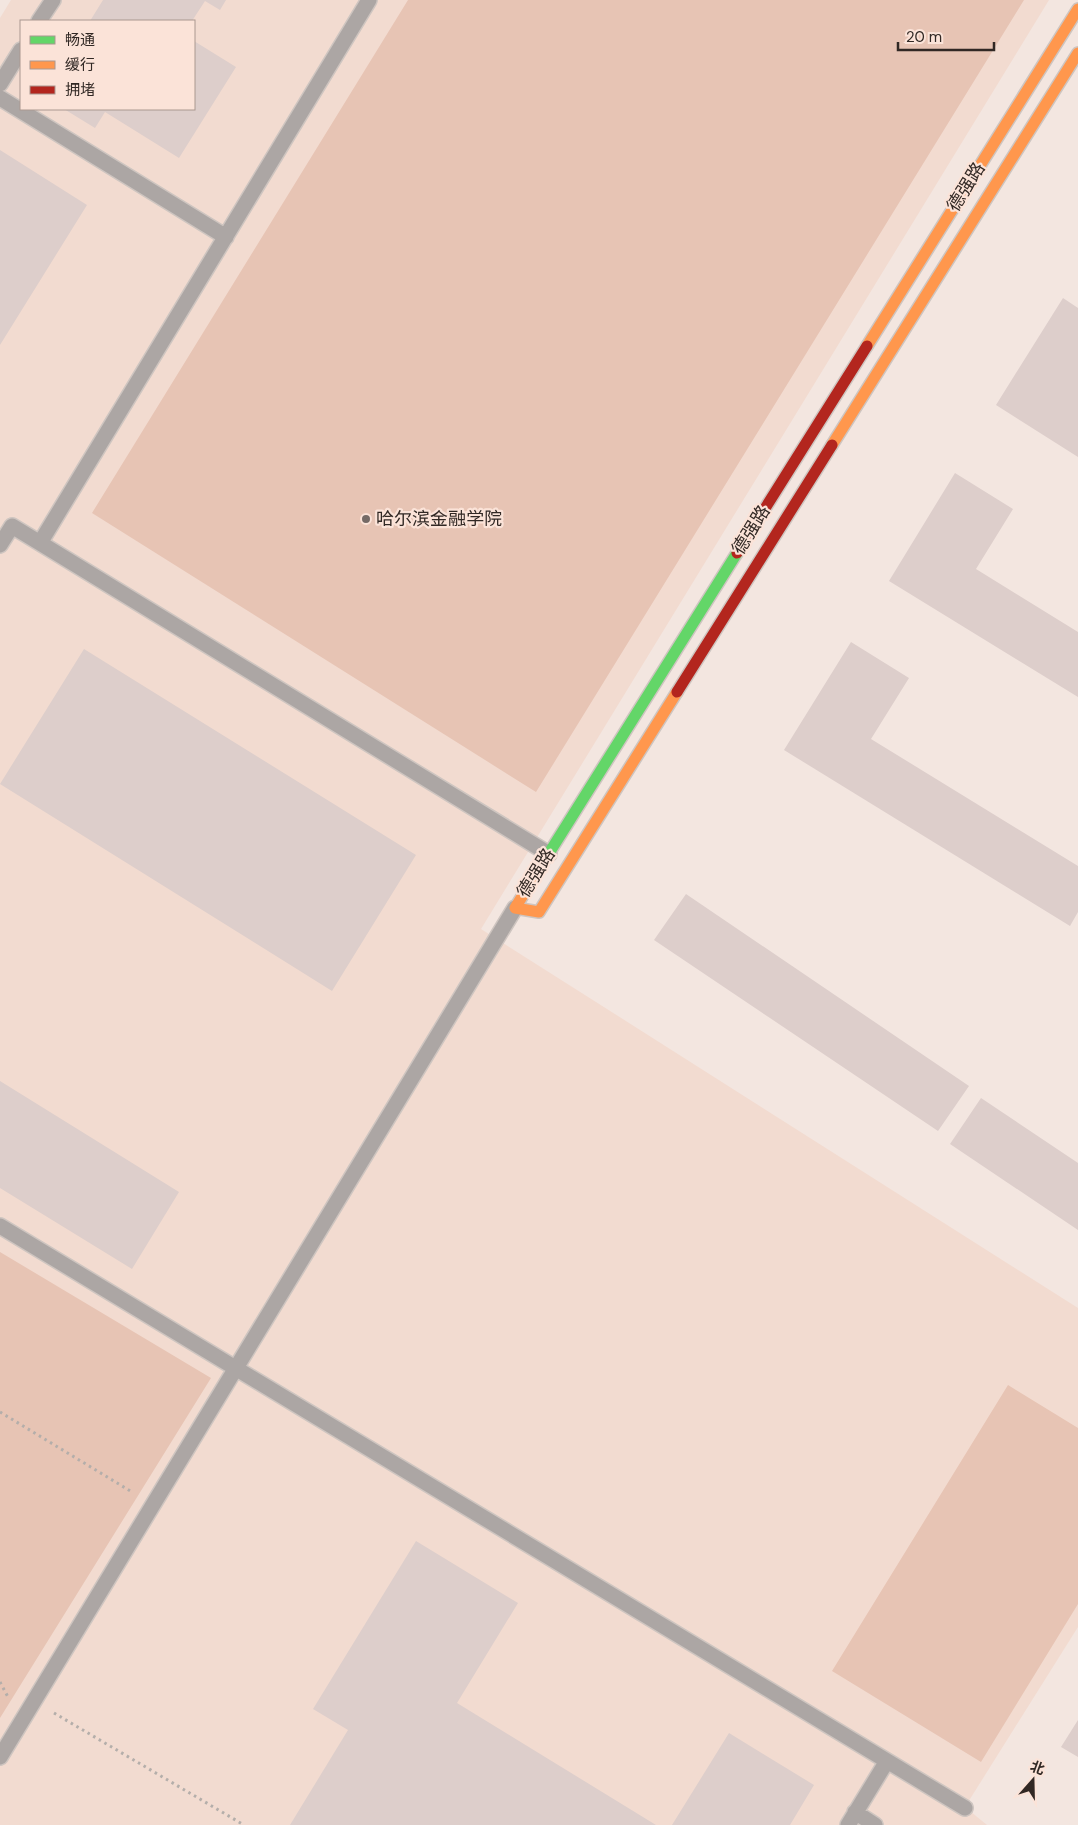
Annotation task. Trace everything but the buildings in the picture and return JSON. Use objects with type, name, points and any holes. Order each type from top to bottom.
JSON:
[{"type":"street","name":"德强路","points":[[1078,9],[515,908],[539,912],[1078,53]]},
{"type":"lane","points":[[40,20],[53,0]]},
{"type":"lane","points":[[40,544],[369,0]]},
{"type":"lane","points":[[0,84],[20,52]]},
{"type":"lane","points":[[0,98],[226,237]]},
{"type":"lane","points":[[0,545],[12,526],[548,854]]},
{"type":"lane","points":[[0,1757],[515,908]]},
{"type":"lane","points":[[0,1226],[965,1808]]},
{"type":"lane","points":[[875,1825],[852,1819],[887,1761]]},
{"type":"path","points":[[0,1412],[153,1505]]},
{"type":"path","points":[[34,1701],[244,1825]]},
{"type":"shaded area","name":"哈尔滨金融学院","points":[[11,0],[1049,0],[481,929],[1078,1308],[1078,1627],[965,1807],[987,1825],[0,1825],[0,18]]},
{"type":"shaded area","points":[[408,0],[1024,0],[536,792],[92,513]]},
{"type":"shaded area","points":[[0,1252],[211,1378],[0,1718]]},
{"type":"shaded area","points":[[1008,1385],[1078,1428],[1078,1604],[981,1762],[832,1671]]},
{"type":"traffic: fast","points":[[536,874],[737,553]]},
{"type":"traffic: slow","points":[[867,346],[1078,9]]},
{"type":"traffic: slow","points":[[832,445],[1078,53]]},
{"type":"traffic: slow","points":[[536,874],[515,908],[539,912],[677,692]]},
{"type":"traffic: jam","points":[[737,553],[867,346]]},
{"type":"traffic: jam","points":[[677,692],[832,445]]},
{"type":"place","name":"哈尔滨金融学院","points":[[366,519]]}]
